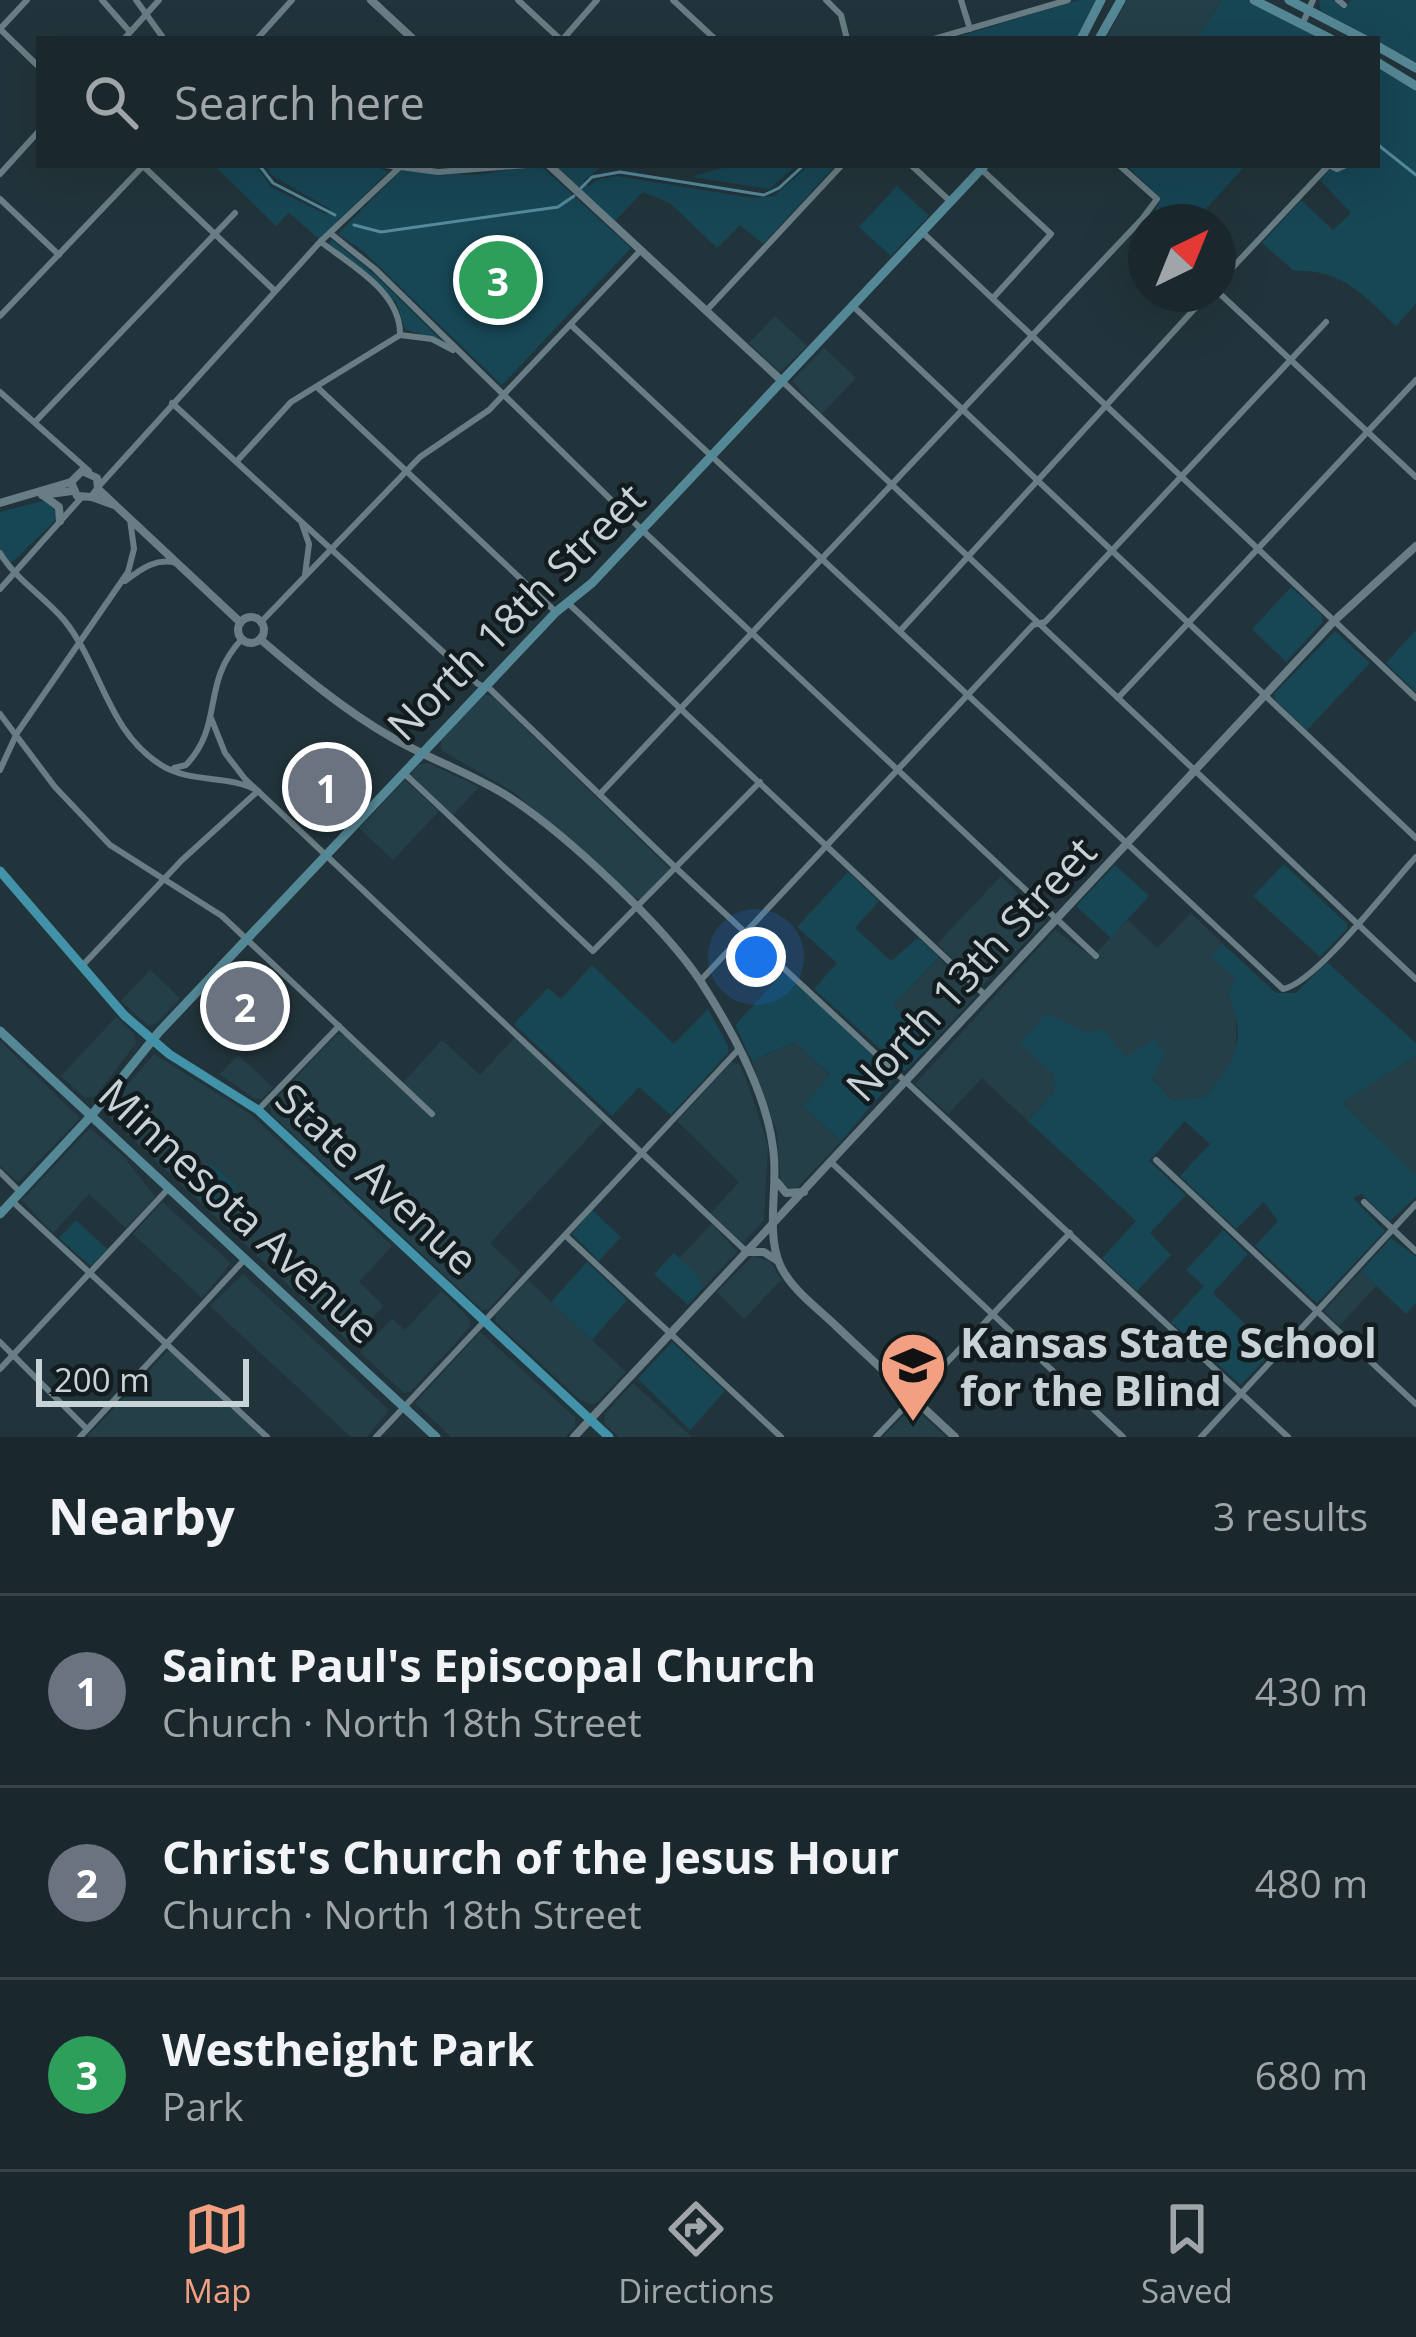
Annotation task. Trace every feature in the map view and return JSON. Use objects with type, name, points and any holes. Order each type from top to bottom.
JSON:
[{"type":"main road","points":[[1083,36],[1101,0]]},
{"type":"main road","points":[[1102,36],[1121,0]]},
{"type":"main road","points":[[1254,0],[1324,36]]},
{"type":"main road","points":[[1289,0],[1310,5],[1359,36]]},
{"type":"main road","points":[[1380,48],[1416,68]]},
{"type":"main road","points":[[1380,64],[1416,86]]},
{"type":"main road","name":"North 18th Street","points":[[0,1214],[92,1116],[151,1040],[326,852],[483,686],[642,530],[982,168]]},
{"type":"main road","name":"State Avenue","points":[[0,871],[151,1040],[258,1110],[609,1437]]},
{"type":"main road","name":"Minnesota Avenue","points":[[0,1030],[436,1437]]},
{"type":"street","points":[[27,0],[0,29],[36,64]]},
{"type":"street","points":[[102,0],[127,35],[159,0]]},
{"type":"street","points":[[136,0],[162,36]]},
{"type":"street","points":[[260,36],[292,0]]},
{"type":"street","points":[[370,0],[409,36]]},
{"type":"street","points":[[518,0],[559,36]]},
{"type":"street","points":[[565,36],[598,0]]},
{"type":"street","points":[[673,0],[712,36]]},
{"type":"street","points":[[826,0],[841,15],[846,36]]},
{"type":"street","points":[[961,0],[970,29]]},
{"type":"street","points":[[945,36],[1068,0]]},
{"type":"street","points":[[1302,25],[1310,5]]},
{"type":"street","points":[[0,174],[36,134]]},
{"type":"street","points":[[0,316],[140,168]]},
{"type":"street","points":[[146,168],[275,291]]},
{"type":"street","points":[[0,503],[85,486],[111,471],[320,242],[398,168]]},
{"type":"street","points":[[419,168],[458,172],[497,168]]},
{"type":"street","points":[[552,168],[1416,979]]},
{"type":"street","points":[[706,311],[839,168]]},
{"type":"street","points":[[914,168],[951,202]]},
{"type":"street","points":[[984,168],[1051,234],[993,298]]},
{"type":"street","points":[[1122,168],[1157,199],[1154,204]]},
{"type":"street","points":[[1236,268],[1326,168]]},
{"type":"street","points":[[0,199],[59,255]]},
{"type":"street","points":[[36,421],[235,213]]},
{"type":"street","points":[[922,232],[1416,698]]},
{"type":"street","points":[[330,233],[375,269],[751,634],[1096,956]]},
{"type":"street","points":[[600,794],[1128,237]]},
{"type":"street","points":[[320,242],[363,274],[395,307],[400,335]]},
{"type":"street","points":[[261,622],[406,471],[503,396],[641,250]]},
{"type":"street","points":[[1236,306],[1416,477]]},
{"type":"street","points":[[854,307],[1416,838]]},
{"type":"street","points":[[900,631],[1192,312]]},
{"type":"street","points":[[700,981],[1033,625],[1112,551],[1326,322]]},
{"type":"street","points":[[571,325],[1283,989],[1297,987],[1416,856]]},
{"type":"street","points":[[238,461],[291,402],[400,335],[432,339],[462,355]]},
{"type":"street","points":[[1118,698],[1416,380]]},
{"type":"street","points":[[317,387],[556,612]]},
{"type":"street","points":[[0,392],[73,457],[85,486],[120,508],[240,622]]},
{"type":"street","points":[[172,403],[600,794],[1288,1437]]},
{"type":"street","points":[[73,457],[85,486]]},
{"type":"street","points":[[0,589],[85,486]]},
{"type":"street","points":[[38,495],[59,507],[60,520]]},
{"type":"street","points":[[0,770],[17,733],[77,640],[122,584],[134,549],[129,516]]},
{"type":"street","points":[[292,592],[309,567],[309,544],[299,520]]},
{"type":"street","name":"North 13th Street","points":[[574,1437],[1334,621],[1416,546]]},
{"type":"street","points":[[0,553],[64,621],[124,731],[159,764],[194,778],[258,791]]},
{"type":"street","points":[[122,584],[163,560],[186,569]]},
{"type":"street","points":[[568,603],[986,995]]},
{"type":"street","points":[[251,617],[261,622],[260,639],[251,643],[242,639],[237,629],[240,622],[251,617]]},
{"type":"street","points":[[159,764],[176,769],[186,765],[207,736],[213,687],[242,639]]},
{"type":"street","points":[[260,639],[354,713],[520,806],[637,909],[700,981],[739,1049],[763,1105],[773,1144],[778,1261]]},
{"type":"street","points":[[0,714],[55,787],[110,845],[209,905],[432,1114]]},
{"type":"street","points":[[212,718],[225,752],[258,791],[748,1252],[764,1252],[778,1261],[802,1294],[955,1437]]},
{"type":"street","points":[[403,771],[593,951],[760,782]]},
{"type":"street","points":[[82,967],[258,791]]},
{"type":"street","points":[[258,1110],[340,1025]]},
{"type":"street","points":[[376,1437],[739,1049]]},
{"type":"street","points":[[1156,1160],[1416,1404]]},
{"type":"street","points":[[832,1163],[1123,1437]]},
{"type":"street","points":[[0,1172],[16,1197],[90,1274],[267,1437]]},
{"type":"street","points":[[776,1181],[786,1193],[804,1192]]},
{"type":"street","points":[[0,1369],[169,1188]]},
{"type":"street","points":[[1364,1202],[1416,1251]]},
{"type":"street","points":[[1201,1437],[1416,1204]]},
{"type":"street","points":[[876,1437],[1070,1234]]},
{"type":"street","points":[[566,1236],[781,1437]]},
{"type":"street","points":[[80,1437],[244,1259]]},
{"type":"street","points":[[0,1342],[87,1430]]},
{"type":"shaded area","points":[[1079,0],[1096,0],[1078,36],[960,36]]},
{"type":"shaded area","points":[[1127,0],[1222,0],[1198,36],[1108,36]]},
{"type":"shaded area","points":[[1222,0],[1247,0],[1318,36],[1198,36]]},
{"type":"shaded area","points":[[1319,0],[1334,0],[1343,8],[1352,0],[1416,0],[1416,62],[1380,43],[1380,36],[1368,36],[1321,11]]},
{"type":"shaded area","points":[[1380,69],[1416,91],[1416,304],[1396,326],[1351,286],[1325,274],[1294,271],[1262,243],[1301,200],[1333,230],[1351,213],[1320,180],[1326,173],[1320,168],[1380,168]]},
{"type":"shaded area","points":[[217,168],[258,168],[271,187],[327,215],[330,209],[271,175],[268,168],[380,168],[388,172],[319,239],[289,213],[276,226]]},
{"type":"shaded area","points":[[543,168],[631,248],[502,385],[363,251],[338,234],[400,171],[476,175]]},
{"type":"shaded area","points":[[559,168],[600,168],[583,181],[589,186],[617,176],[753,198],[774,196],[806,168],[833,168],[763,244],[740,225],[717,248],[670,203],[643,192],[615,221]]},
{"type":"shaded area","points":[[721,168],[794,168],[769,189],[692,177]]},
{"type":"shaded area","points":[[1129,168],[1243,168],[1210,204],[1158,204],[1161,198]]},
{"type":"shaded area","points":[[897,186],[929,216],[891,256],[859,227]]},
{"type":"shaded area","points":[[332,240],[443,342],[405,329],[396,302],[328,245]]},
{"type":"shaded area","points":[[775,316],[807,346],[780,372],[749,343]]},
{"type":"shaded area","points":[[824,348],[856,378],[822,414],[792,381]]},
{"type":"shaded area","points":[[47,500],[56,507],[57,519],[10,564],[0,549],[0,512]]},
{"type":"shaded area","points":[[1291,587],[1321,614],[1323,622],[1286,662],[1252,629]]},
{"type":"shaded area","points":[[1416,630],[1416,692],[1386,663]]},
{"type":"shaded area","points":[[1335,631],[1370,663],[1307,730],[1274,694]]},
{"type":"shaded area","points":[[485,694],[670,869],[642,899],[515,793],[441,750],[441,740]]},
{"type":"shaded area","points":[[428,763],[479,787],[453,815],[411,775],[418,765]]},
{"type":"shaded area","points":[[405,780],[439,811],[393,860],[359,828]]},
{"type":"shaded area","points":[[1284,864],[1347,924],[1320,957],[1253,896]]},
{"type":"shaded area","points":[[1115,865],[1149,896],[1111,938],[1076,906]]},
{"type":"shaded area","points":[[848,872],[879,901],[855,928],[891,961],[918,938],[939,957],[893,1005],[932,1043],[905,1071],[814,989],[837,963],[797,927]]},
{"type":"shaded area","points":[[1001,876],[1045,922],[982,986],[937,944]]},
{"type":"shaded area","points":[[1191,913],[1223,944],[1212,957],[1236,979],[1228,992],[1236,1012],[1236,1058],[1206,1096],[1173,1101],[1152,1077],[1165,1055],[1126,1058],[1047,1014],[1055,1091],[1028,1121],[982,1078],[948,1114],[915,1084],[1055,930],[1092,957],[1128,920],[1157,948]]},
{"type":"shaded area","points":[[1223,944],[1276,993],[1296,993],[1327,962],[1416,1043],[1416,1056],[1342,1103],[1416,1175],[1416,1197],[1390,1221],[1361,1194],[1353,1198],[1385,1231],[1317,1303],[1255,1246],[1278,1221],[1264,1202],[1236,1229],[1180,1176],[1210,1144],[1185,1121],[1149,1161],[1186,1195],[1150,1233],[1171,1255],[1137,1291],[1102,1258],[1136,1221],[1028,1121],[1055,1091],[1053,1074],[1020,1043],[1046,1013],[1088,1033],[1102,1029],[1126,1057],[1155,1038],[1165,1055],[1152,1078],[1173,1101],[1206,1096],[1232,1059],[1238,1037],[1228,992],[1236,979],[1211,957]]},
{"type":"shaded area","points":[[939,958],[976,996],[932,1043],[893,1005]]},
{"type":"shaded area","points":[[592,965],[674,1044],[708,1009],[728,1046],[728,1053],[671,1115],[639,1087],[612,1116],[514,1024],[548,988],[561,999]]},
{"type":"shaded area","points":[[150,970],[180,998],[149,1026],[121,1001]]},
{"type":"shaded area","points":[[784,972],[896,1077],[841,1141],[803,1106],[830,1075],[795,1042],[752,1061],[735,1025]]},
{"type":"shaded area","points":[[116,1017],[134,1034],[136,1043],[96,1096],[85,1098],[61,1076]]},
{"type":"shaded area","points":[[337,1034],[346,1036],[399,1087],[442,1040],[480,1075],[515,1037],[604,1121],[490,1243],[521,1273],[489,1309],[482,1310],[271,1114],[270,1105]]},
{"type":"shaded area","points":[[0,1041],[80,1118],[18,1182],[0,1166]]},
{"type":"shaded area","points":[[796,1042],[830,1076],[803,1106],[841,1141],[789,1192],[781,1184],[777,1132],[752,1061]]},
{"type":"shaded area","points":[[154,1054],[250,1114],[392,1246],[359,1282],[384,1306],[349,1342],[108,1116],[109,1106]]},
{"type":"shaded area","points":[[238,1055],[273,1087],[262,1099],[220,1074]]},
{"type":"shaded area","points":[[1416,1056],[1416,1175],[1342,1103]]},
{"type":"shaded area","points":[[732,1062],[740,1065],[768,1145],[764,1220],[743,1243],[711,1213],[739,1182],[677,1121]]},
{"type":"shaded area","points":[[90,1128],[124,1157],[155,1197],[126,1228],[89,1194],[53,1233],[22,1200]]},
{"type":"shaded area","points":[[199,1166],[215,1166],[238,1187],[214,1212],[183,1183]]},
{"type":"shaded area","points":[[162,1202],[231,1263],[202,1298],[133,1234]]},
{"type":"shaded area","points":[[592,1210],[621,1237],[599,1261],[572,1234]]},
{"type":"shaded area","points":[[76,1220],[107,1249],[91,1266],[59,1238]]},
{"type":"shaded area","points":[[712,1224],[737,1252],[703,1288],[679,1258]]},
{"type":"shaded area","points":[[1223,1230],[1248,1254],[1213,1293],[1273,1351],[1241,1385],[1171,1322],[1204,1286],[1186,1270]]},
{"type":"shaded area","points":[[1391,1238],[1416,1257],[1416,1303],[1406,1314],[1361,1271]]},
{"type":"shaded area","points":[[674,1253],[696,1273],[703,1288],[688,1305],[654,1274]]},
{"type":"shaded area","points":[[753,1256],[770,1261],[781,1280],[744,1319],[717,1292]]},
{"type":"shaded area","points":[[587,1262],[627,1300],[592,1340],[551,1302]]},
{"type":"shaded area","points":[[1361,1271],[1376,1286],[1339,1326],[1324,1311]]},
{"type":"shaded area","points":[[243,1274],[389,1410],[367,1437],[351,1437],[210,1306]]},
{"type":"shaded area","points":[[528,1280],[626,1372],[594,1405],[580,1400],[496,1322],[496,1314]]},
{"type":"shaded area","points":[[441,1291],[469,1318],[471,1326],[404,1393],[360,1352],[392,1319],[405,1330]]},
{"type":"shaded area","points":[[480,1332],[575,1417],[575,1427],[565,1437],[451,1437],[415,1403]]},
{"type":"shaded area","points":[[672,1342],[725,1391],[690,1430],[638,1379]]},
{"type":"shaded area","points":[[169,1350],[263,1437],[87,1437]]},
{"type":"shaded area","points":[[633,1383],[692,1437],[619,1437],[605,1424],[605,1414]]},
{"type":"shaded area","name":"Kansas State School for the Blind","points":[[911,1409],[917,1410],[946,1437],[882,1437]]},
{"type":"waterway","points":[[1380,146],[1416,175]]},
{"type":"waterway","points":[[261,168],[273,183],[335,215]]},
{"type":"waterway","points":[[581,188],[592,177],[620,172],[764,195],[801,168]]},
{"type":"waterway","points":[[354,225],[381,232],[558,207],[574,196]]},
{"type":"place","name":"Westheight Park","points":[[498,280]]},
{"type":"place","name":"Saint Paul's Episcopal Church","points":[[327,787]]},
{"type":"place","name":"Christ's Church of the Jesus Hour","points":[[245,1006]]},
{"type":"place","name":"Kansas State School for the Blind","points":[[913,1424]]}]
